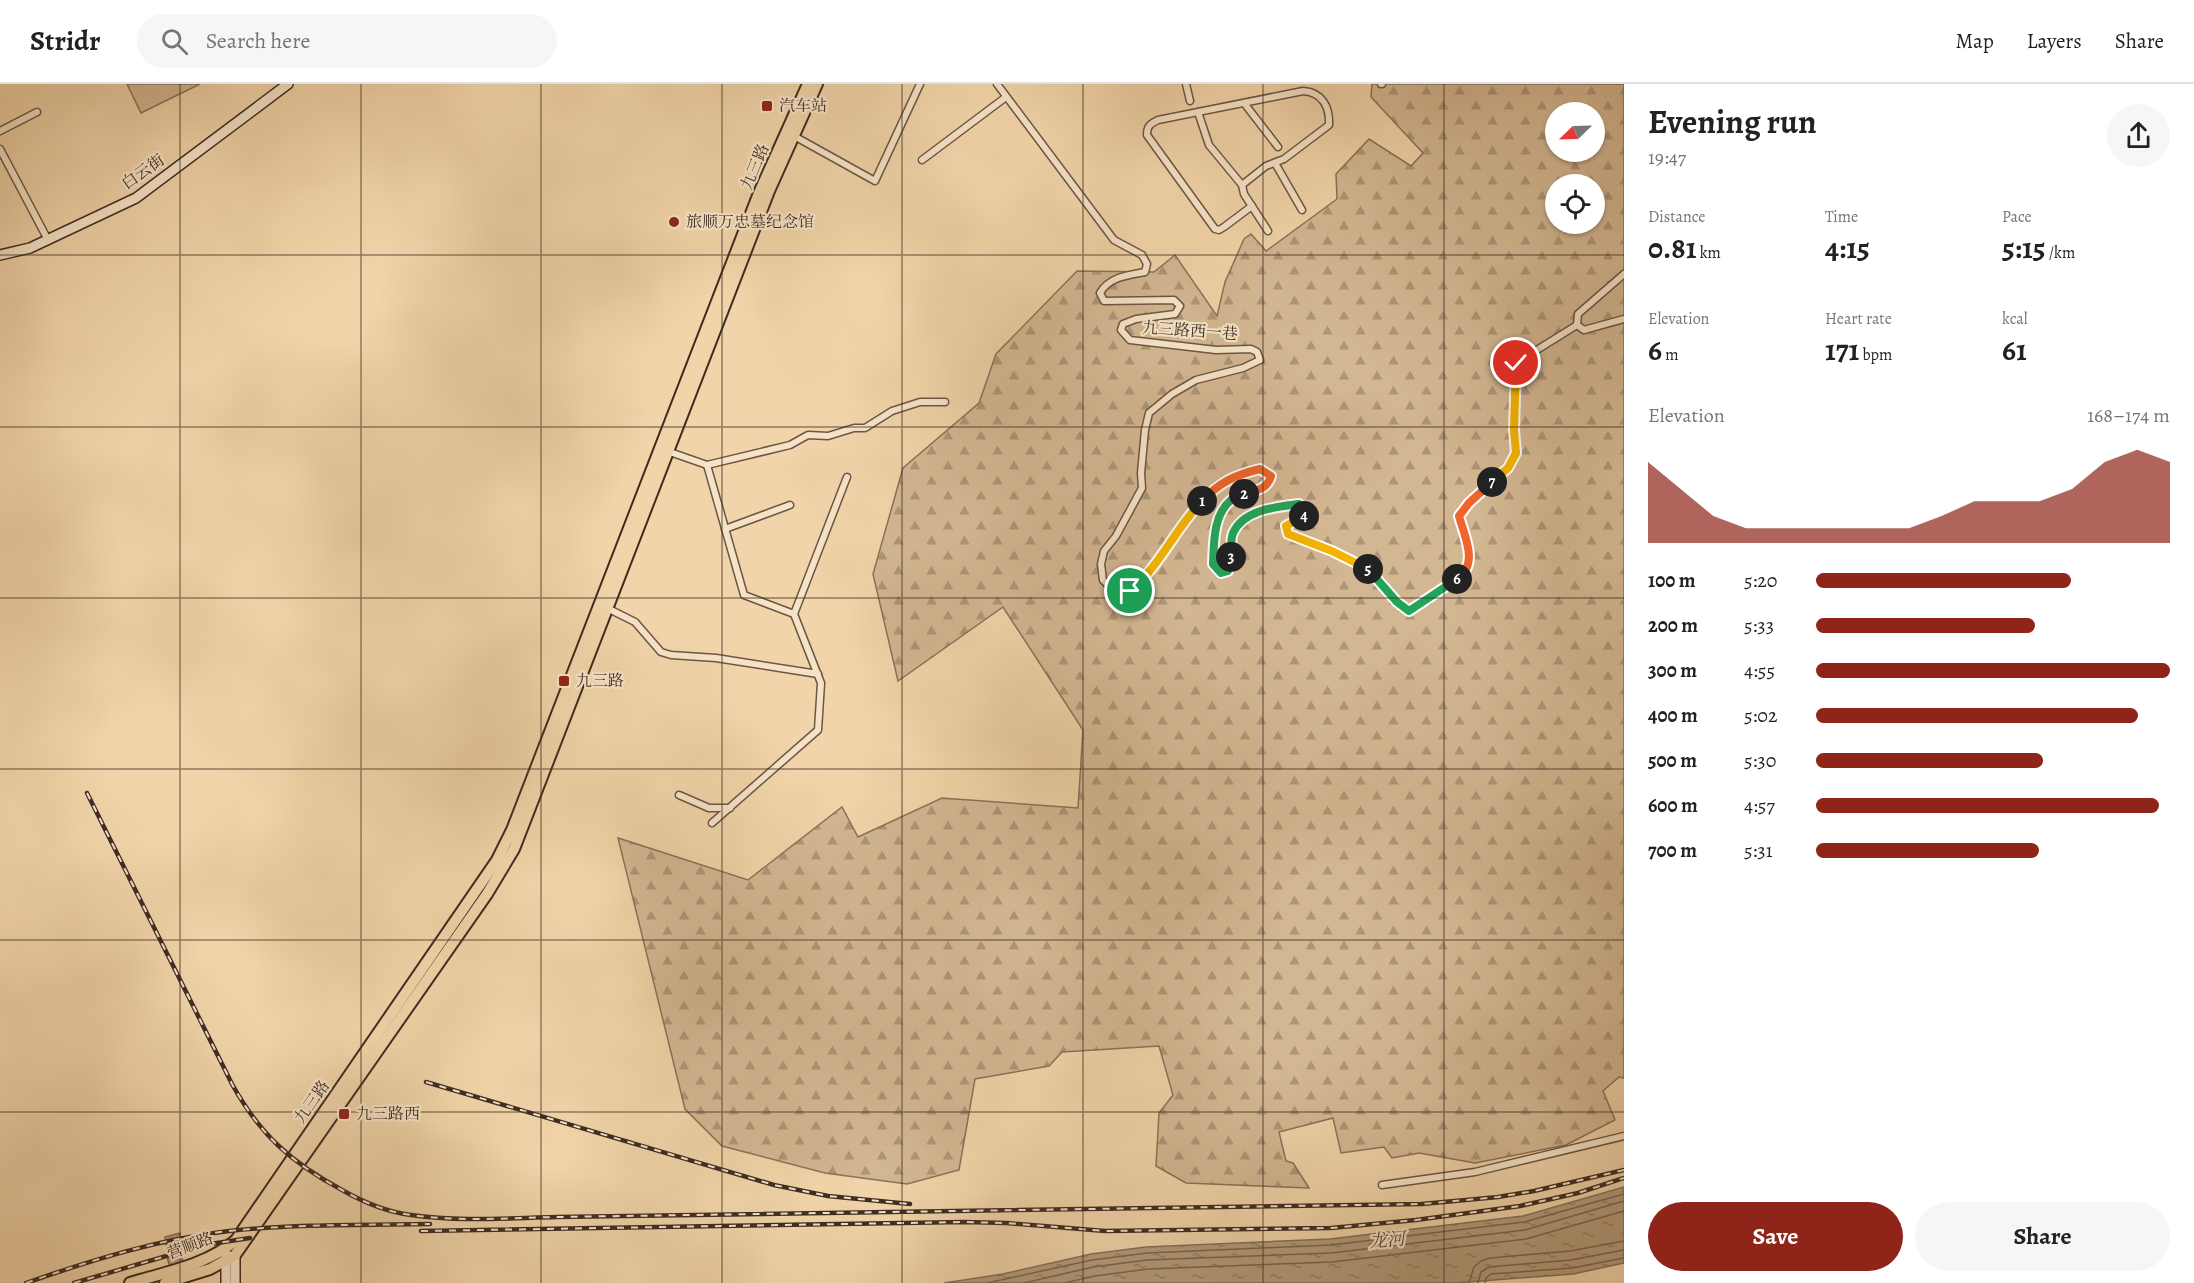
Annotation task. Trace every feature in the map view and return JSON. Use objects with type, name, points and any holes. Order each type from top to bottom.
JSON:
[{"type":"highway","name":"九三路","points":[[229,1255],[236,1240],[498,860],[604,606],[759,193],[808,84]]},
{"type":"highway","name":"九三路","points":[[664,450],[769,191],[817,84]]},
{"type":"highway","name":"营顺路","points":[[130,1283],[170,1278],[229,1255]]},
{"type":"main road","name":"白云街","points":[[0,255],[30,248],[136,198],[288,84]]},
{"type":"main road","points":[[226,1283],[229,1255]]},
{"type":"main road","points":[[229,1255],[235,1283]]},
{"type":"street","points":[[794,136],[876,181],[920,84]]},
{"type":"street","name":"九三路西一巷","points":[[997,84],[1114,240],[1142,255],[1147,264],[1145,272],[1121,277],[1105,285],[1100,293],[1104,302],[1174,300],[1180,306],[1174,314],[1136,319],[1123,324],[1121,330],[1131,340],[1216,350],[1251,349],[1257,352],[1260,360],[1243,368],[1196,380],[1149,413],[1144,441],[1142,488],[1116,536],[1104,551],[1101,564],[1103,580],[1114,591],[1130,591],[1142,581],[1196,507],[1215,487],[1239,474],[1260,469],[1271,476],[1268,484],[1263,489],[1231,499],[1220,514],[1214,535],[1213,564],[1221,573],[1228,571],[1233,534],[1247,517],[1269,508],[1299,504],[1308,513],[1286,526],[1288,534],[1367,568],[1397,602],[1409,611],[1465,573],[1470,556],[1459,516],[1469,503],[1508,468],[1516,453],[1514,430],[1516,363],[1576,325]]},
{"type":"street","points":[[1186,84],[1190,101]]},
{"type":"street","points":[[1312,92],[1314,84]]},
{"type":"street","points":[[1242,185],[1266,166],[1284,159],[1329,125],[1327,108],[1322,99],[1312,92],[1303,91],[1158,120],[1150,124],[1147,135],[1215,228],[1219,230],[1252,206]]},
{"type":"street","points":[[922,160],[1006,97]]},
{"type":"street","points":[[1244,103],[1278,147]]},
{"type":"street","points":[[0,131],[37,112]]},
{"type":"street","points":[[1198,112],[1209,145],[1242,185],[1244,194],[1268,231]]},
{"type":"street","points":[[0,149],[48,240]]},
{"type":"street","points":[[1275,163],[1302,210]]},
{"type":"street","points":[[1624,274],[1578,314],[1576,325],[1584,330],[1624,319]]},
{"type":"street","points":[[664,450],[706,465],[790,445],[808,435],[828,436],[854,428],[865,428],[892,411],[920,402],[945,402]]},
{"type":"street","points":[[706,465],[744,595],[794,614]]},
{"type":"street","points":[[712,823],[818,730],[821,683],[794,614],[847,477]]},
{"type":"street","points":[[725,529],[790,505]]},
{"type":"street","points":[[604,606],[635,622],[661,652],[818,674]]},
{"type":"street","points":[[679,795],[709,808],[730,807]]},
{"type":"street","points":[[1382,1185],[1475,1172],[1624,1136]]},
{"type":"green space","points":[[127,84],[200,84],[141,113]]},
{"type":"green space","points":[[1372,84],[1624,84],[1624,1078],[1619,1077],[1603,1091],[1615,1120],[1566,1145],[1475,1163],[1419,1153],[1392,1158],[1384,1147],[1341,1153],[1333,1118],[1279,1132],[1286,1161],[1293,1163],[1309,1188],[1186,1183],[1156,1166],[1159,1113],[1173,1095],[1159,1046],[1062,1052],[1049,1066],[975,1079],[959,1170],[907,1184],[825,1173],[722,1146],[685,1109],[618,838],[748,880],[842,807],[858,837],[942,798],[1078,808],[1083,730],[1003,607],[898,681],[873,574],[903,468],[979,403],[996,354],[1077,271],[1154,272],[1175,255],[1217,316],[1225,282],[1244,239],[1251,234],[1266,251],[1337,199],[1336,174],[1369,139],[1411,166],[1423,153],[1371,97]]},
{"type":"water","name":"龙河","points":[[1624,1187],[1624,1263],[1573,1274],[1455,1283],[944,1283],[1003,1274],[1091,1254],[1146,1247],[1330,1239],[1523,1216]]},
{"type":"water","points":[[180,1233],[182,1258],[190,1283],[176,1283],[168,1261],[165,1237]]},
{"type":"railway","points":[[87,793],[232,1084],[254,1118],[279,1146],[324,1180],[358,1199],[393,1212],[429,1217],[484,1219],[1422,1204],[1498,1197],[1534,1191],[1624,1170]]},
{"type":"railway","points":[[426,1082],[774,1185],[828,1196],[910,1204]]},
{"type":"railway","points":[[421,1231],[964,1222],[1105,1231],[1331,1228],[1416,1220],[1520,1206],[1578,1193],[1624,1178]]},
{"type":"railway","points":[[26,1283],[126,1251],[177,1239],[229,1231],[330,1225],[430,1224]]},
{"type":"railway","points":[[74,1283],[204,1245],[250,1238]]},
{"type":"place","name":"汽车站","points":[[767,106]]},
{"type":"place","name":"旅顺万忠墓纪念馆","points":[[674,222]]},
{"type":"place","name":"九三路","points":[[564,681]]},
{"type":"place","name":"九三路西","points":[[344,1114]]},
{"type":"route","points":[[1130,591],[1142,581],[1196,507],[1215,487],[1239,474],[1260,469],[1271,476],[1268,484],[1263,489],[1231,499],[1220,514],[1214,535],[1213,564],[1221,573],[1228,571],[1233,534],[1247,517],[1269,508],[1299,504],[1308,513],[1286,526],[1288,534],[1367,568],[1397,602],[1409,611],[1465,573],[1470,556],[1459,516],[1469,503],[1508,468],[1516,453],[1514,430],[1516,363]]}]
